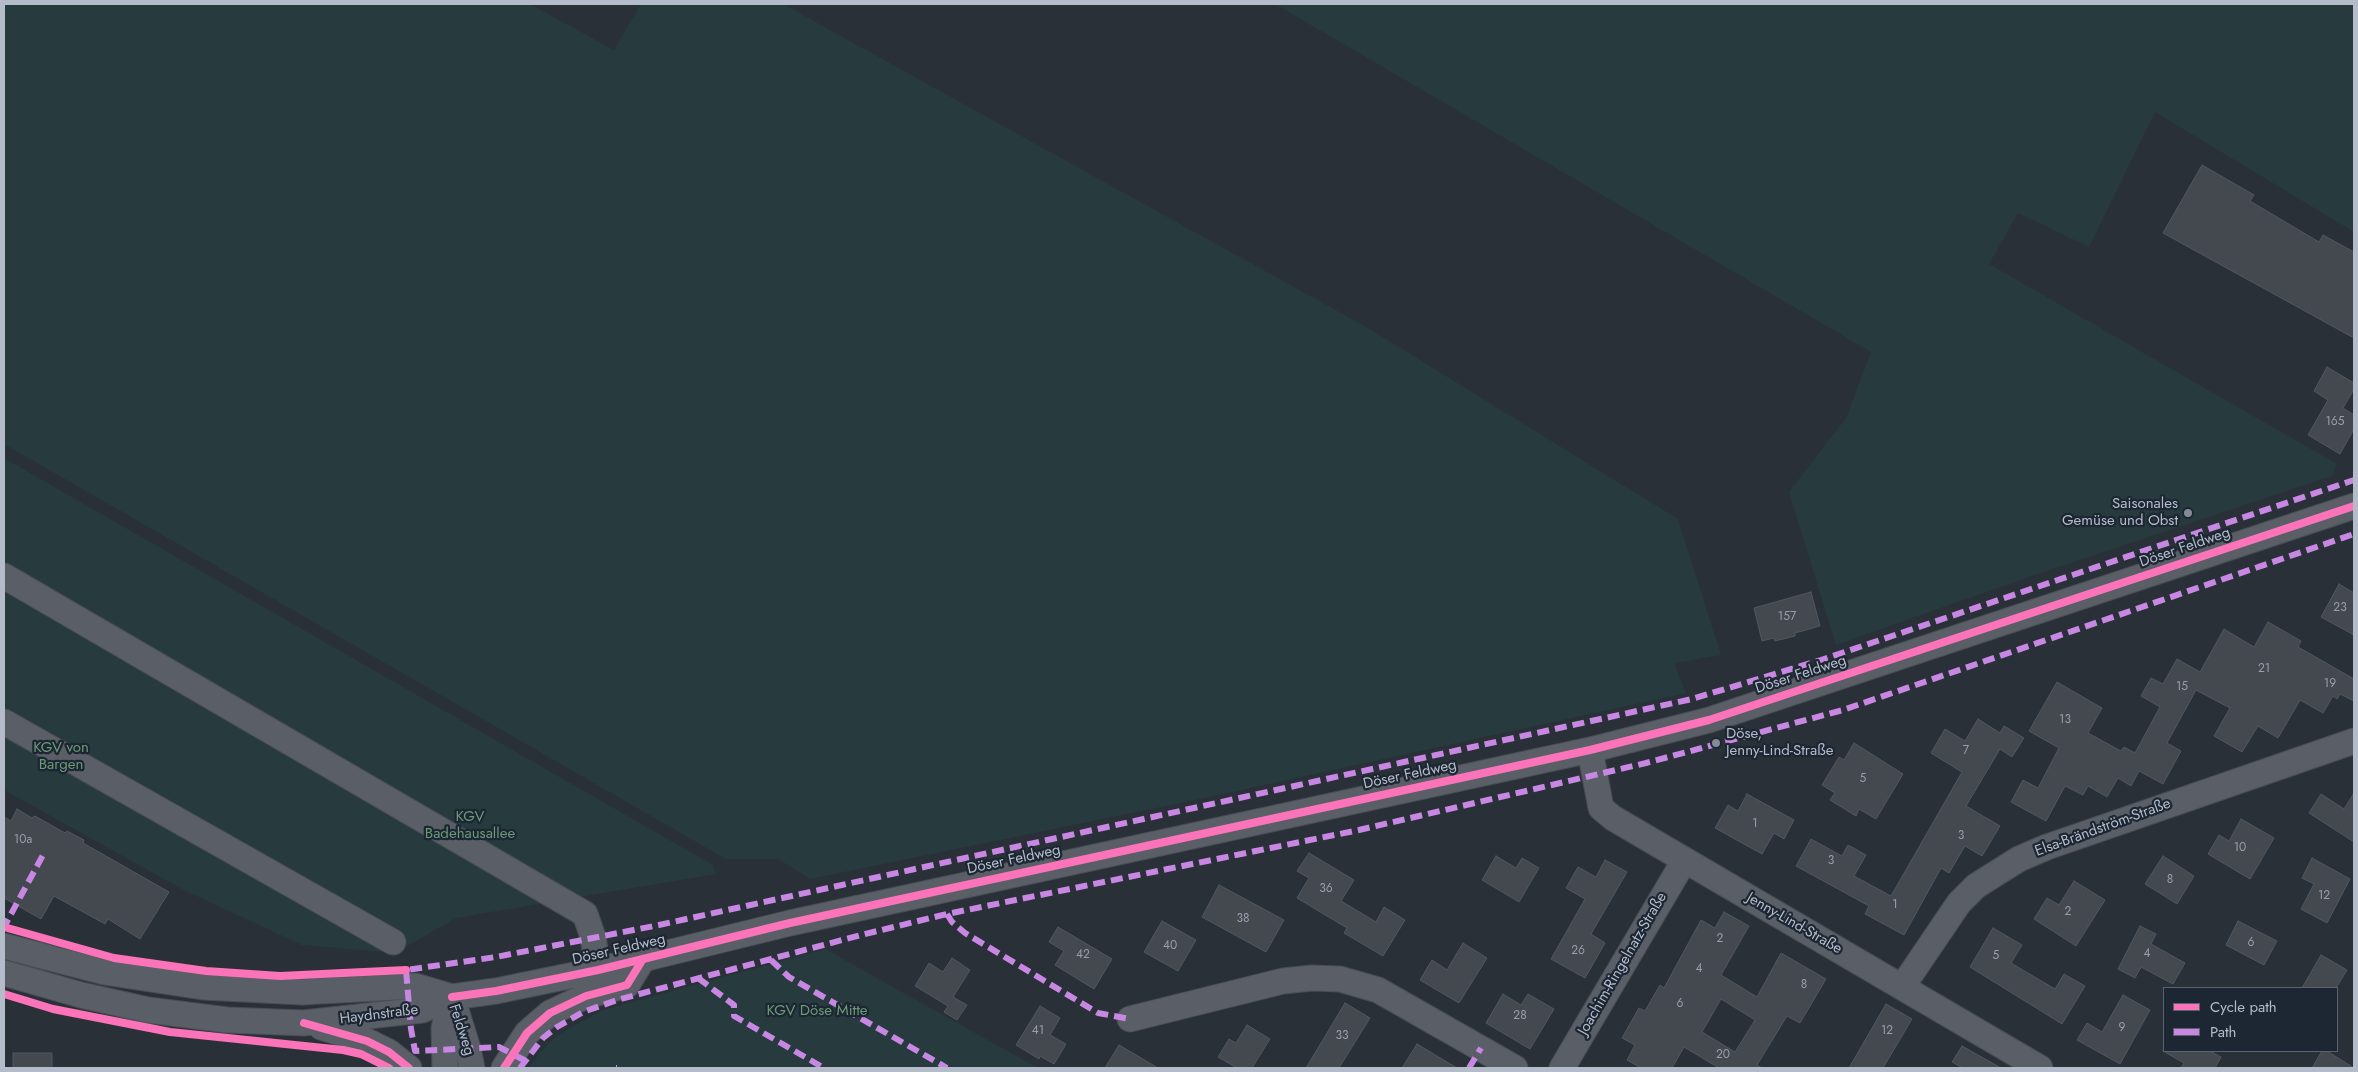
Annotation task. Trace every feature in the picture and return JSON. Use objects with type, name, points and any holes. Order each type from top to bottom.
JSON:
[{"type":"street","name":"Döser Feldweg","points":[[452,997],[496,991],[598,970],[926,893],[1590,750],[1709,720],[2354,506]]},
{"type":"street","points":[[4,576],[584,914],[593,937],[598,970]]},
{"type":"street","points":[[4,722],[393,942]]},
{"type":"street","name":"Elsa-Brändström-Straße","points":[[1902,987],[1959,903],[1976,886],[2019,859],[2047,847],[2354,741]]},
{"type":"street","name":"Jenny-Lind-Straße","points":[[1590,750],[1601,808],[1613,818],[2040,1068]]},
{"type":"street","name":"Joachim-Ringelnatz-Straße","points":[[1562,1068],[1684,861]]},
{"type":"street","name":"Haydnstraße","points":[[4,946],[104,972],[194,986],[238,990],[302,992],[415,986],[452,997]]},
{"type":"street","points":[[504,1068],[527,1033],[550,1013],[586,996],[627,985],[643,959]]},
{"type":"street","name":"Haydnstraße","points":[[4,973],[81,995],[173,1015],[260,1022],[304,1023],[410,1013],[433,1007],[452,997]]},
{"type":"street","points":[[1130,1019],[1282,981],[1312,978],[1340,979],[1378,990],[1515,1068]]},
{"type":"street","name":"Feldweg","points":[[446,1068],[444,1028],[452,997]]},
{"type":"street","name":"Feldweg","points":[[452,997],[472,1068]]},
{"type":"street","points":[[304,1023],[367,1041],[389,1052],[409,1068]]},
{"type":"green space","points":[[4,4],[530,4],[614,50],[641,4],[783,4],[1368,328],[1678,519],[1721,655],[1674,663],[1686,693],[1205,798],[810,879],[778,859],[726,859],[4,444]]},
{"type":"green space","points":[[1275,4],[2354,4],[2354,232],[2155,112],[2089,247],[2018,213],[1989,264],[2337,464],[2332,476],[2026,578],[1836,645],[1789,492],[1846,418],[1871,352]]},
{"type":"green space","name":"KGV Badehausallee","points":[[4,458],[713,865],[716,874],[456,918],[395,953],[302,945],[182,889],[4,790]]},
{"type":"green space","name":"KGV Döse Mitte","points":[[825,949],[1038,1068],[528,1068],[545,1047],[558,1035],[603,1010]]},
{"type":"building","points":[[2202,165],[2254,195],[2250,201],[2319,242],[2323,235],[2354,252],[2354,338],[2163,233]]},
{"type":"building","points":[[2327,367],[2354,383],[2354,389],[2343,408],[2354,415],[2354,429],[2340,454],[2308,435],[2328,400],[2314,391]]},
{"type":"building","points":[[2339,584],[2354,593],[2354,635],[2321,617]]},
{"type":"building","points":[[1811,592],[1820,626],[1795,633],[1795,636],[1775,641],[1774,638],[1762,641],[1754,608]]},
{"type":"building","points":[[2268,622],[2301,641],[2298,647],[2354,679],[2354,701],[2340,694],[2337,699],[2333,696],[2323,713],[2300,700],[2278,738],[2258,726],[2242,752],[2214,736],[2230,708],[2196,690],[2167,743],[2181,751],[2163,784],[2139,771],[2131,786],[2118,778],[2107,797],[2088,786],[2083,795],[2065,786],[2046,821],[2011,802],[2023,780],[2038,788],[2059,748],[2029,731],[2057,682],[2102,708],[2088,733],[2121,751],[2124,747],[2135,753],[2160,707],[2141,696],[2151,678],[2163,684],[2177,659],[2200,672],[2224,629],[2254,647]]},
{"type":"building","points":[[1978,719],[2000,733],[2004,726],[2024,738],[2012,757],[2000,749],[1966,806],[2000,826],[1982,856],[1965,846],[1949,873],[1941,868],[1904,935],[1865,914],[1869,906],[1796,866],[1811,839],[1842,856],[1848,845],[1866,855],[1854,876],[1891,896],[1962,772],[1931,753],[1945,729],[1965,741]]},
{"type":"building","points":[[1854,743],[1903,774],[1876,819],[1859,809],[1856,816],[1830,800],[1835,793],[1822,785],[1839,757],[1844,760]]},
{"type":"building","points":[[2354,793],[2354,842],[2309,813],[2321,794],[2344,809]]},
{"type":"building","points":[[1747,794],[1794,820],[1784,839],[1774,833],[1762,854],[1715,828],[1728,805],[1738,811]]},
{"type":"building","points":[[17,809],[32,818],[35,816],[65,833],[67,831],[84,840],[83,843],[169,892],[140,939],[108,919],[105,924],[54,896],[41,919],[4,898],[4,817],[11,821]]},
{"type":"building","points":[[2241,819],[2274,838],[2250,879],[2208,854],[2219,835],[2229,841]]},
{"type":"building","points":[[1309,853],[1354,880],[1341,901],[1376,922],[1384,907],[1405,920],[1383,956],[1344,933],[1347,928],[1297,898],[1309,878],[1297,871]]},
{"type":"building","points":[[1496,856],[1516,868],[1522,858],[1539,868],[1519,902],[1482,880]]},
{"type":"building","points":[[2163,856],[2194,876],[2177,904],[2145,884]]},
{"type":"building","points":[[2312,858],[2350,879],[2327,923],[2301,909],[2314,884],[2302,878]]},
{"type":"building","points":[[1605,860],[1627,872],[1591,934],[1605,943],[1585,978],[1551,959],[1585,899],[1566,888],[1578,867],[1596,877]]},
{"type":"building","points":[[2074,881],[2105,900],[2076,946],[2034,919],[2047,898],[2059,905]]},
{"type":"building","points":[[1219,885],[1284,920],[1266,952],[1202,917]]},
{"type":"building","points":[[1724,912],[1749,926],[1721,975],[1757,997],[1781,953],[1826,979],[1800,1023],[1787,1016],[1757,1065],[1762,1068],[1719,1068],[1684,1047],[1672,1068],[1641,1068],[1627,1060],[1635,1045],[1622,1038],[1639,1008],[1645,1011],[1660,985],[1664,988],[1701,920],[1715,928]],"holes":[[[1721,999],[1755,1020],[1735,1052],[1702,1032]]]},
{"type":"building","points":[[1162,921],[1196,940],[1178,971],[1144,952]]},
{"type":"building","points":[[2238,921],[2277,941],[2264,965],[2226,945]]},
{"type":"building","points":[[2140,926],[2156,934],[2151,944],[2185,963],[2173,984],[2141,967],[2135,978],[2118,969]]},
{"type":"building","points":[[1058,927],[1112,959],[1094,989],[1055,965],[1064,951],[1049,942]]},
{"type":"building","points":[[1993,928],[2022,945],[2011,963],[2055,989],[2064,974],[2085,986],[2062,1024],[1970,967]]},
{"type":"building","points":[[1463,943],[1487,958],[1459,1003],[1420,980],[1432,960],[1447,970]]},
{"type":"building","points":[[2321,955],[2347,970],[2337,987],[2303,987]]},
{"type":"building","points":[[952,958],[970,970],[953,997],[967,1005],[957,1020],[944,1012],[948,1006],[915,986],[929,963],[943,972]]},
{"type":"building","points":[[1503,994],[1521,1005],[1528,994],[1554,1009],[1530,1049],[1486,1023]]},
{"type":"building","points":[[2123,995],[2150,1010],[2120,1064],[2077,1040],[2087,1023],[2102,1032]]},
{"type":"building","points":[[1345,1003],[1370,1018],[1339,1068],[1306,1068]]},
{"type":"building","points":[[1886,1004],[1912,1019],[1883,1068],[1849,1068]]},
{"type":"building","points":[[1040,1006],[1060,1018],[1050,1035],[1066,1044],[1054,1064],[1040,1056],[1039,1059],[1016,1045]]},
{"type":"building","points":[[1247,1025],[1270,1039],[1252,1068],[1237,1068],[1218,1057],[1229,1039],[1236,1043]]},
{"type":"building","points":[[1417,1044],[1457,1068],[1402,1068]]},
{"type":"building","points":[[1119,1045],[1158,1068],[1105,1068]]},
{"type":"building","points":[[1962,1046],[2001,1068],[1963,1068],[1952,1062]]},
{"type":"building","points":[[2165,1052],[2212,1052],[2221,1057],[2215,1068],[2181,1068],[2184,1063]]},
{"type":"building","points":[[2321,1052],[2329,1052],[2354,1068],[2312,1068]]},
{"type":"building","points":[[13,1053],[52,1053],[52,1068],[13,1068]]},
{"type":"marked path","points":[[524,1060],[499,1047],[415,1051],[411,1029],[406,970],[496,957],[659,925],[1692,699],[1821,660],[2354,480]]},
{"type":"marked path","points":[[520,1068],[543,1038],[557,1027],[583,1012],[617,1000],[947,914],[1359,830],[1646,763],[1843,710],[2354,534]]},
{"type":"marked path","points":[[7,928],[4,927],[43,855]]},
{"type":"marked path","points":[[947,914],[952,922],[965,933],[1098,1013],[1130,1019]]},
{"type":"marked path","points":[[771,960],[789,977],[947,1068]]},
{"type":"marked path","points":[[698,978],[734,1005],[734,1016],[824,1068]]},
{"type":"marked path","points":[[1469,1068],[1481,1048]]},
{"type":"cycle path","points":[[452,997],[496,991],[598,970],[790,923],[1590,750],[1709,720],[2354,506]]},
{"type":"cycle path","points":[[4,927],[114,958],[206,971],[280,976],[406,970]]},
{"type":"cycle path","points":[[504,1068],[527,1033],[550,1013],[586,996],[627,985],[643,959]]},
{"type":"cycle path","points":[[4,994],[53,1009],[170,1032],[343,1050],[361,1054],[389,1068]]},
{"type":"cycle path","points":[[304,1023],[367,1041],[389,1052],[409,1068]]},
{"type":"place","name":"Saisonales Gemüse und Obst","points":[[2188,513]]},
{"type":"place","name":"Döse, Jenny-Lind-Straße","points":[[1716,743]]},
{"type":"park label","name":"KGV von Bargen","points":[[61,756]]}]
